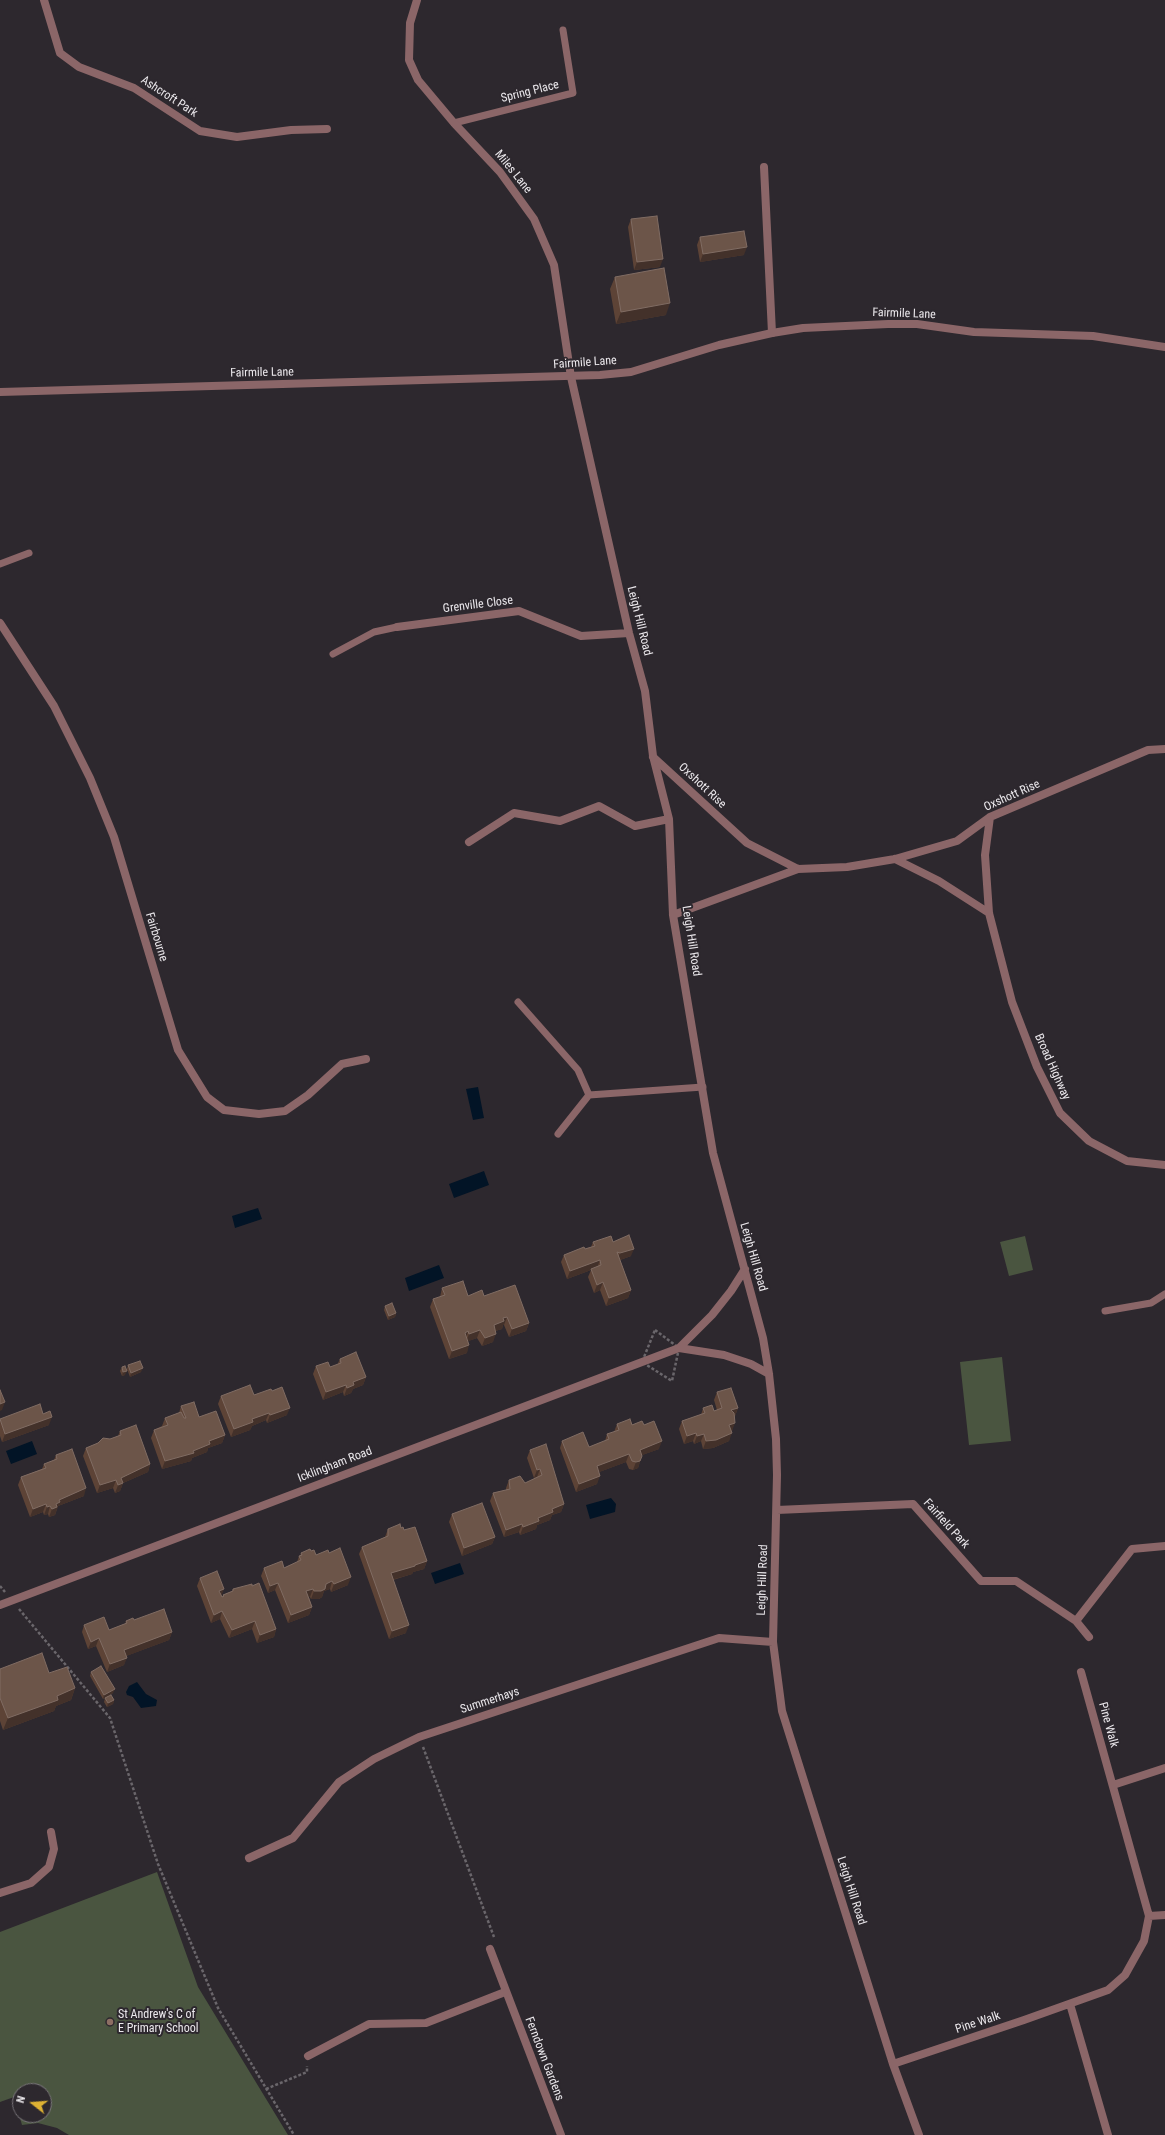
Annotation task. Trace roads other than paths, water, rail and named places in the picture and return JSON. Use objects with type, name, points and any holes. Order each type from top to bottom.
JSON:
[{"type":"street","name":"Ashcroft Park","points":[[44,0],[60,53],[78,67],[134,88],[200,131],[237,137],[291,130],[327,129]]},
{"type":"street","name":"Miles Lane","points":[[417,0],[410,23],[409,60],[418,80],[454,123],[500,172],[534,219],[554,265],[571,377]]},
{"type":"street","points":[[764,167],[772,333]]},
{"type":"street","name":"Fairmile Lane","points":[[0,392],[571,377],[631,372],[719,345],[772,333],[829,327],[917,324],[974,332],[1092,336],[1165,347]]},
{"type":"street","name":"Leigh Hill Road","points":[[571,377],[629,634],[645,691],[653,756],[669,819],[673,915],[715,1160],[763,1338],[769,1374],[776,1439],[777,1510],[773,1642],[782,1711],[893,2064],[919,2135]]},
{"type":"street","name":"Grenville Close","points":[[397,628],[519,611],[581,636],[629,634]]},
{"type":"street","name":"Fairbourne","points":[[0,623],[54,706],[90,778],[114,837],[178,1050],[207,1097],[224,1110],[259,1114],[285,1111],[308,1095],[342,1064],[366,1059]]},
{"type":"street","name":"Oxshott Rise","points":[[673,915],[798,869],[847,867],[895,859],[957,841],[990,817],[1148,750],[1165,749]]},
{"type":"street","name":"Oxshott Rise","points":[[653,756],[747,844],[798,869]]},
{"type":"street","points":[[469,842],[514,813],[560,821],[599,806],[635,826],[669,819]]},
{"type":"street","name":"Broad Highway","points":[[990,817],[985,855],[989,913],[1012,1002],[1037,1067],[1060,1113],[1089,1141],[1126,1161],[1165,1165]]},
{"type":"street","points":[[895,859],[939,881],[989,913]]},
{"type":"street","name":"Icklingham Road","points":[[0,1605],[679,1348],[712,1315],[731,1291],[745,1269]]},
{"type":"street","name":"Icklingham Road","points":[[679,1348],[724,1355],[751,1364],[769,1374]]},
{"type":"street","name":"Fairfield Park","points":[[777,1510],[913,1504],[981,1581],[1016,1581],[1076,1621],[1089,1636]]},
{"type":"street","points":[[1076,1621],[1132,1548],[1165,1546]]},
{"type":"street","name":"Summerhays","points":[[249,1858],[293,1838],[339,1782],[374,1759],[419,1737],[719,1638],[773,1642]]},
{"type":"street","name":"Pine Walk","points":[[893,2064],[1108,1990],[1125,1975],[1144,1941],[1149,1916],[1081,1672]]},
{"type":"street","points":[[1112,1785],[1165,1768]]},
{"type":"street","points":[[0,1893],[31,1883],[49,1867],[54,1849],[50,1832]]},
{"type":"street","points":[[1149,1916],[1165,1915]]},
{"type":"street","name":"Ferndown Gardens","points":[[490,1949],[505,1992],[561,2135]]},
{"type":"street","points":[[308,2056],[369,2024],[426,2023],[505,1992]]},
{"type":"street","points":[[1070,2004],[1108,2135]]},
{"type":"lane","name":"Spring Place","points":[[454,123],[573,92],[563,30]]},
{"type":"lane","points":[[0,564],[29,553]]},
{"type":"lane","points":[[333,654],[374,632],[397,628]]},
{"type":"lane","points":[[518,1002],[578,1070],[589,1095]]},
{"type":"lane","points":[[558,1134],[589,1095],[703,1087]]},
{"type":"lane","points":[[1105,1311],[1151,1303],[1165,1294]]},
{"type":"water","points":[[478,1087],[484,1118],[473,1120],[466,1089]]},
{"type":"water","points":[[484,1171],[489,1185],[454,1198],[449,1184]]},
{"type":"water","points":[[258,1208],[262,1219],[235,1228],[232,1216]]},
{"type":"water","points":[[439,1265],[444,1278],[409,1291],[405,1278]]},
{"type":"water","points":[[32,1441],[37,1454],[11,1464],[6,1451]]},
{"type":"water","points":[[611,1498],[616,1504],[615,1512],[590,1519],[586,1505]]},
{"type":"water","points":[[460,1563],[464,1574],[435,1584],[431,1573]]},
{"type":"water","points":[[137,1682],[146,1694],[157,1700],[156,1706],[141,1708],[133,1697],[127,1695],[126,1692],[129,1686]]},
{"type":"place","name":"St Andrew's C of E Primary School","points":[[110,2022]]}]
